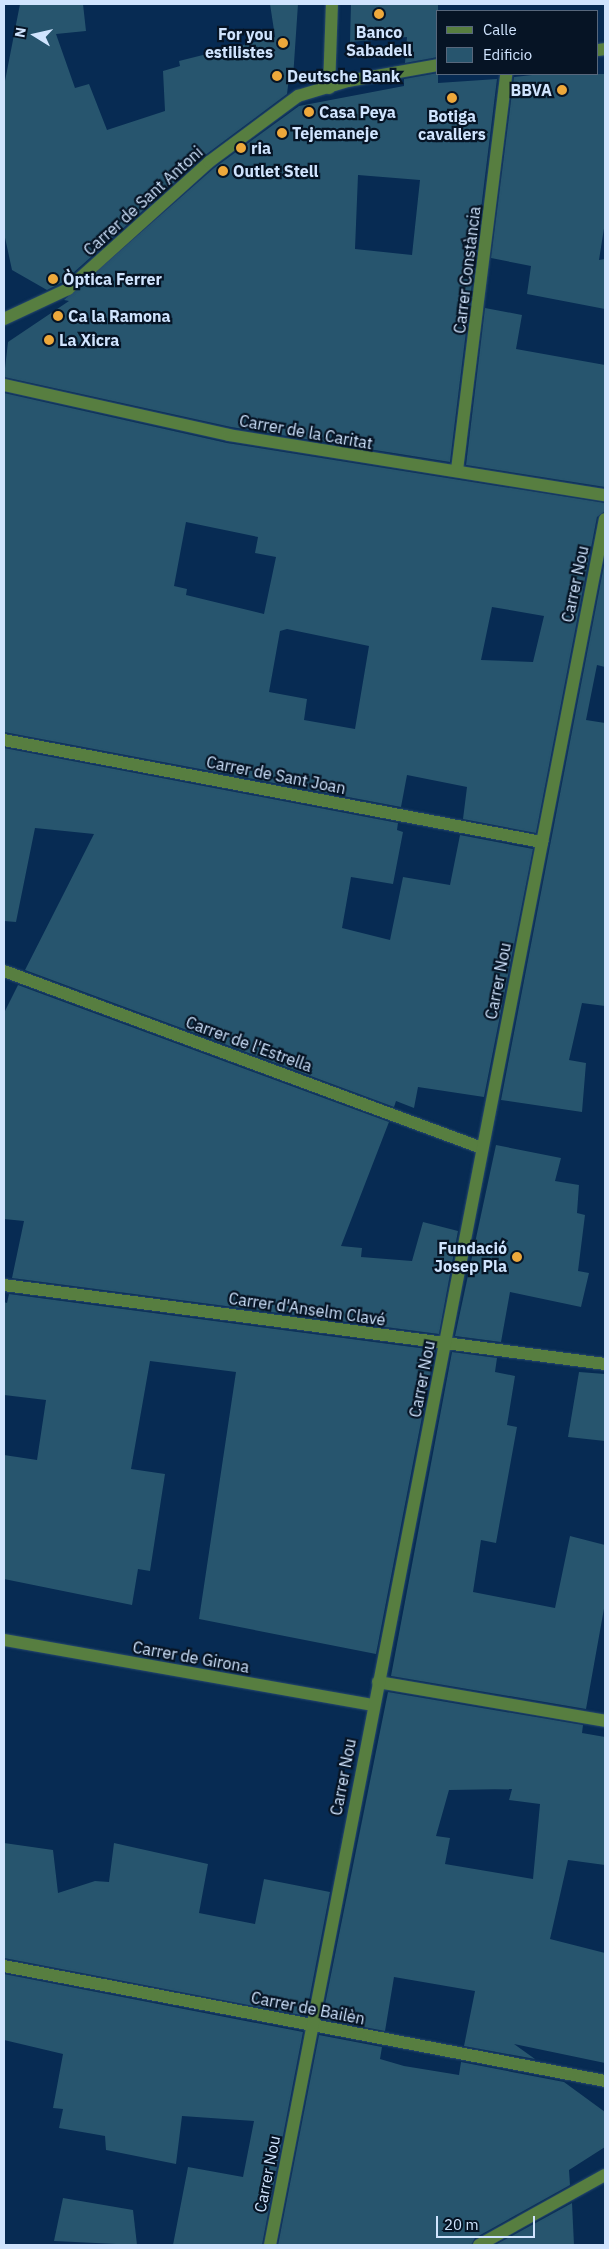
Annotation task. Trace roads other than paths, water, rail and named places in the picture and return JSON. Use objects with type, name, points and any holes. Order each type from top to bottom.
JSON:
[{"type":"street","points":[[332,4],[329,88],[348,80],[436,64]]},
{"type":"street","name":"Carrer Constància","points":[[457,470],[506,75]]},
{"type":"street","name":"Carrer de Sant Antoni","points":[[4,319],[68,289],[203,167],[298,96],[329,88]]},
{"type":"street","name":"Carrer de la Caritat","points":[[4,385],[229,436],[457,470],[605,495]]},
{"type":"street","name":"Carrer Nou","points":[[270,2245],[605,520]]},
{"type":"street","name":"Carrer de Sant Joan","points":[[4,740],[542,842]]},
{"type":"street","name":"Carrer de l'Estrella","points":[[4,971],[482,1148]]},
{"type":"street","name":"Carrer d'Anselm Clavé","points":[[4,1285],[605,1364]]},
{"type":"street","name":"Carrer de Girona","points":[[4,1640],[374,1705]]},
{"type":"street","points":[[378,1682],[605,1721]]},
{"type":"street","name":"Carrer de Bailèn","points":[[4,1966],[605,2081]]},
{"type":"street","points":[[479,2245],[605,2175]]},
{"type":"place","name":"Banco Sabadell","points":[[379,14]]},
{"type":"place","name":"For you estilistes","points":[[283,43]]},
{"type":"place","name":"Deutsche Bank","points":[[277,76]]},
{"type":"place","name":"BBVA","points":[[562,90]]},
{"type":"place","name":"Botiga cavallers","points":[[452,98]]},
{"type":"place","name":"Casa Peya","points":[[309,112]]},
{"type":"place","name":"Tejemaneje","points":[[282,133]]},
{"type":"place","name":"ria","points":[[241,148]]},
{"type":"place","name":"Outlet Stell","points":[[223,171]]},
{"type":"place","name":"Òptica Ferrer","points":[[53,279]]},
{"type":"place","name":"Ca la Ramona","points":[[58,316]]},
{"type":"place","name":"La Xicra","points":[[49,340]]},
{"type":"place","name":"Fundació Josep Pla","points":[[517,1257]]}]
